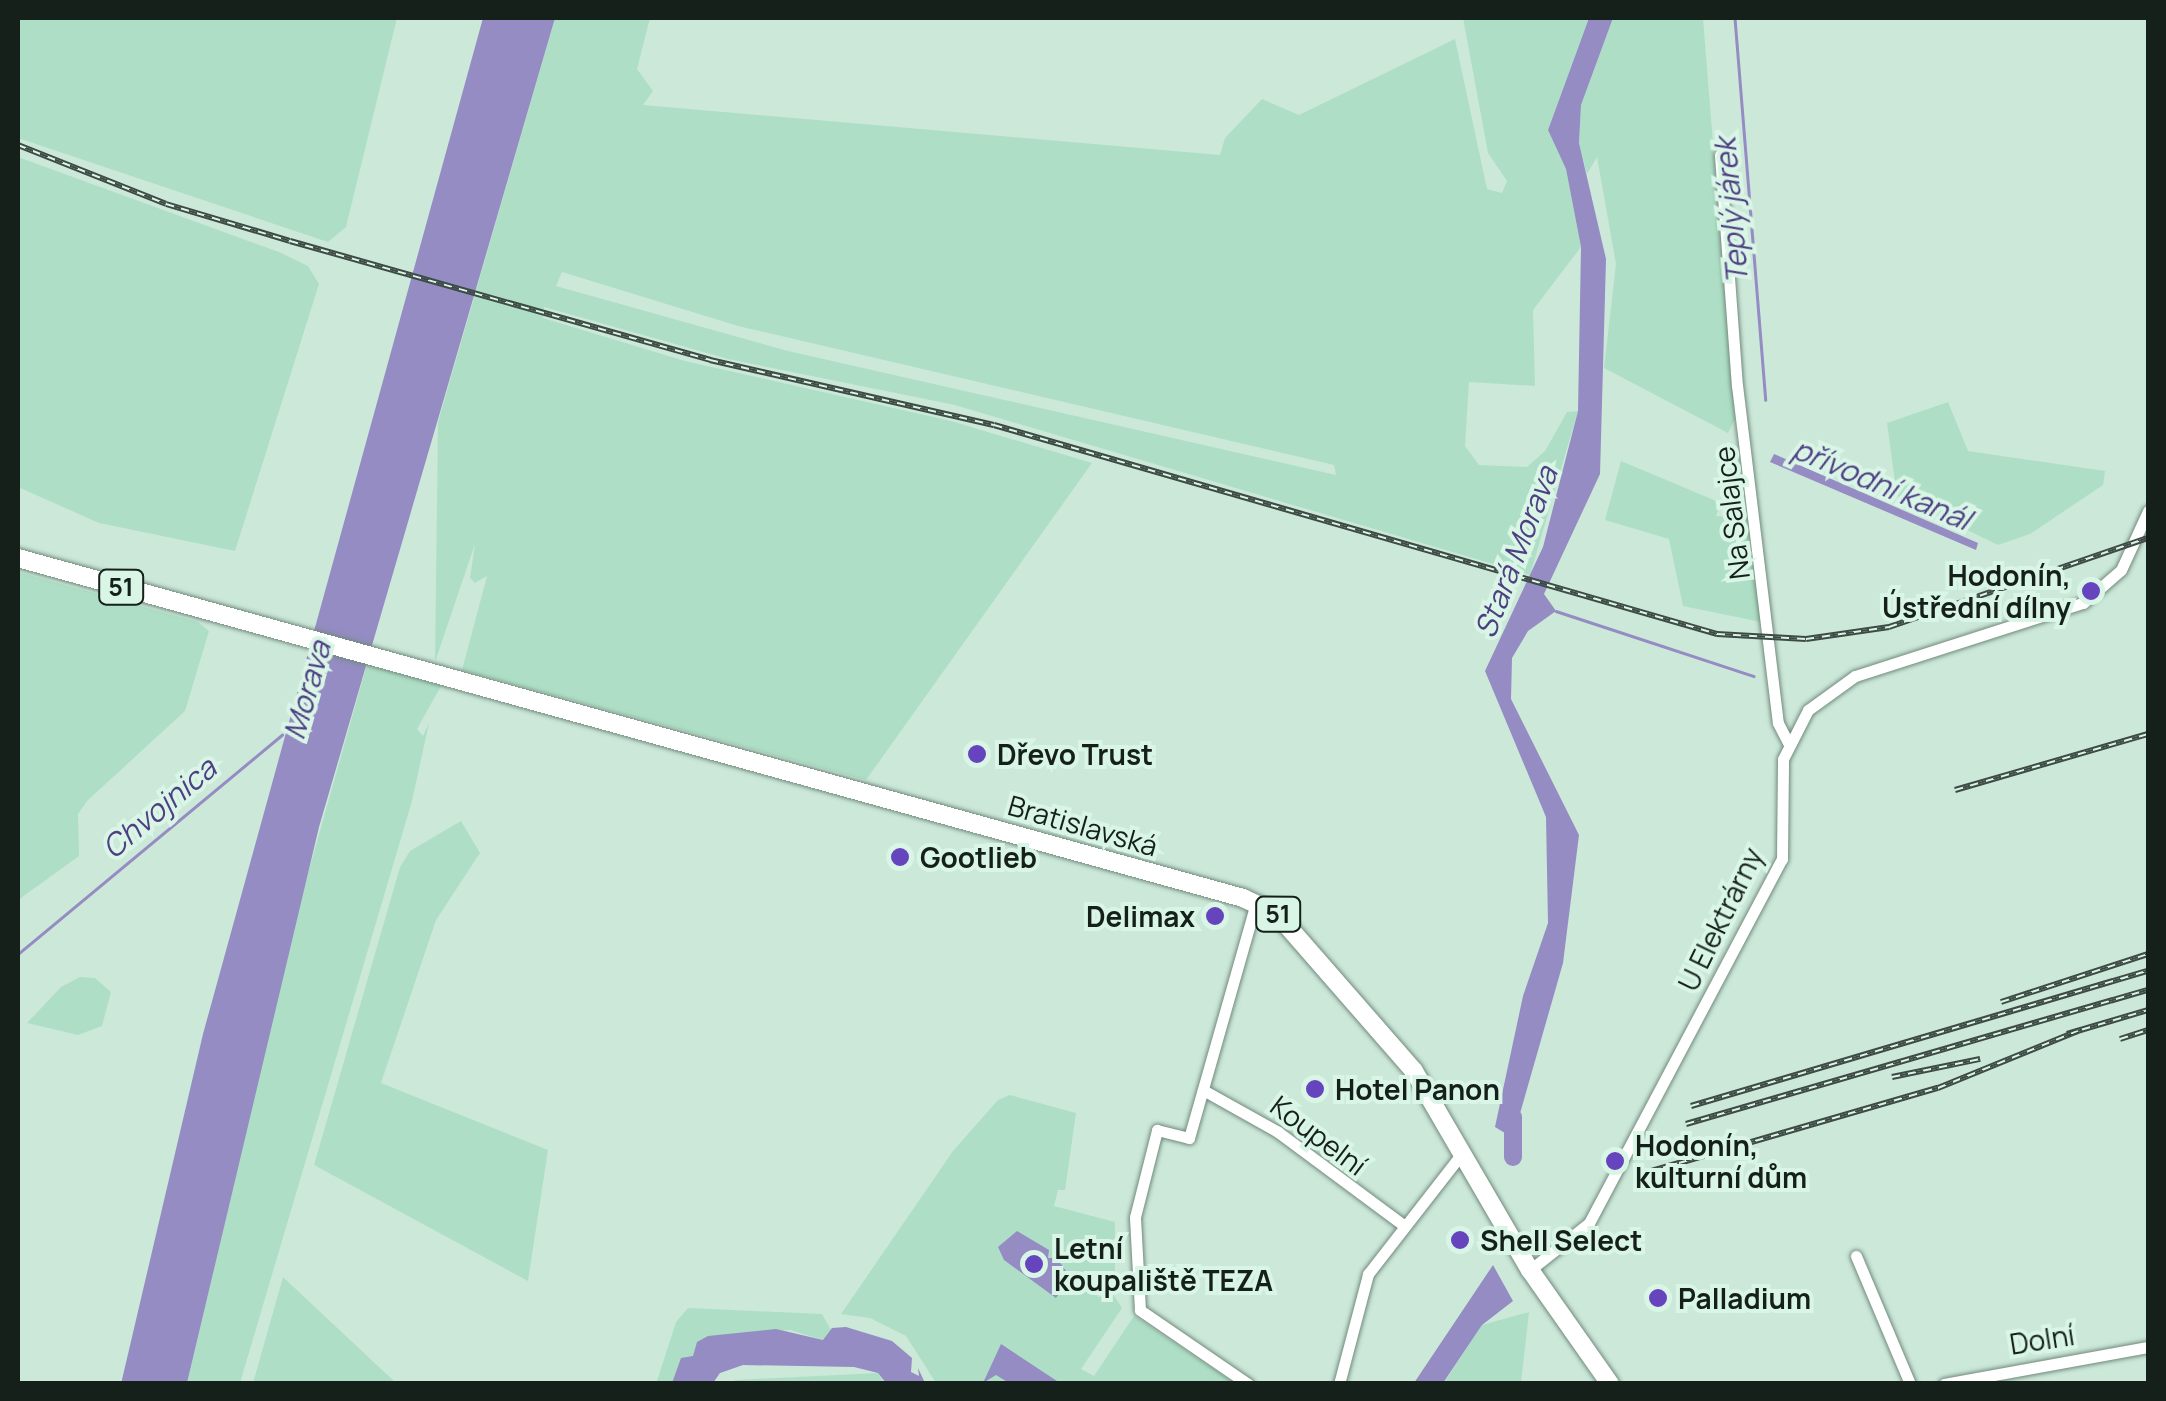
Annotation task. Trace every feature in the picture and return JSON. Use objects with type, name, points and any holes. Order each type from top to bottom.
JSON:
[{"type":"main road","name":"Bratislavská","points":[[18,558],[1256,903],[1301,933],[1376,1022],[1463,1152],[1530,1270]]},
{"type":"main road","name":"51","points":[[1530,1270],[1610,1384]]},
{"type":"street","name":"Na Salajce","points":[[1720,154],[1734,356],[1778,722],[1788,743]]},
{"type":"street","points":[[1788,743],[1831,688],[2064,612],[2121,570],[2148,511]]},
{"type":"street","name":"U Elektrárny","points":[[1530,1270],[1589,1223],[1782,859],[1788,743]]},
{"type":"street","points":[[1248,1384],[1136,1303],[1135,1217],[1156,1130],[1189,1138],[1256,903]]},
{"type":"street","name":"Koupelní","points":[[1203,1090],[1278,1132],[1403,1225]]},
{"type":"street","points":[[1334,1381],[1362,1286],[1403,1225],[1463,1152]]},
{"type":"street","points":[[1856,1256],[1910,1384]]},
{"type":"street","name":"Dolní","points":[[1944,1384],[2148,1347]]},
{"type":"green space","points":[[18,18],[397,18],[346,227],[328,242],[18,138]]},
{"type":"green space","points":[[555,18],[650,18],[637,69],[653,91],[643,105],[1220,155],[1225,138],[1262,99],[1299,115],[1455,39],[1487,189],[1502,193],[1507,181],[1488,153],[1463,18],[1589,18],[1548,130],[1566,169],[1581,247],[1533,310],[1535,386],[1469,382],[1465,446],[1479,465],[1527,467],[1545,451],[1567,412],[1578,411],[1530,575],[955,405],[728,359],[544,307],[543,318],[685,361],[951,421],[1092,463],[866,780],[462,670],[487,576],[475,583],[470,578],[475,544],[435,662],[438,422]],"holes":[[[562,272],[738,326],[1334,465],[1336,475],[788,351],[556,286]]]},
{"type":"green space","points":[[1613,18],[1703,18],[1735,419],[1728,433],[1604,368],[1616,264],[1597,157],[1587,174],[1579,144],[1581,105]]},
{"type":"green space","points":[[18,157],[279,252],[308,266],[319,284],[235,551],[99,523],[18,487]]},
{"type":"green space","points":[[1948,402],[1968,451],[2105,471],[2103,485],[2030,534],[1998,545],[1897,496],[1887,423]]},
{"type":"green space","points":[[1621,461],[1721,503],[1716,516],[1750,518],[1761,622],[1683,606],[1669,539],[1605,520]]},
{"type":"green space","points":[[18,572],[198,622],[209,631],[185,711],[87,801],[78,814],[79,856],[18,900]]},
{"type":"green space","points":[[367,664],[441,686],[417,729],[423,736],[429,723],[412,801],[240,1383],[187,1384],[298,909]]},
{"type":"green space","points":[[461,821],[480,853],[436,920],[381,1083],[548,1150],[528,1281],[314,1165],[400,867],[410,851]]},
{"type":"green space","points":[[80,977],[95,978],[111,992],[102,1026],[78,1035],[27,1023],[61,987]]},
{"type":"green space","points":[[1010,1095],[1076,1113],[1065,1190],[1058,1190],[1054,1206],[1115,1222],[1115,1279],[1095,1283],[1098,1297],[1113,1294],[1122,1308],[1081,1369],[1094,1376],[1134,1316],[1234,1383],[936,1383],[906,1336],[870,1318],[841,1314],[953,1151],[998,1100]]},
{"type":"green space","points":[[283,1277],[396,1383],[253,1383]]},
{"type":"green space","points":[[688,1308],[822,1314],[833,1333],[823,1340],[790,1330],[751,1332],[693,1356],[672,1383],[656,1384],[676,1322]]},
{"type":"green space","points":[[1529,1312],[1521,1383],[1443,1384],[1482,1325]]},
{"type":"green space","points":[[878,1373],[884,1383],[735,1384],[735,1380]]},
{"type":"water","name":"Morava","points":[[483,18],[555,18],[319,827],[187,1383],[121,1384],[203,1034]]},
{"type":"water","points":[[1589,18],[1613,18],[1581,105],[1579,143],[1606,259],[1600,474],[1544,594],[1556,611],[1528,631],[1512,658],[1511,699],[1579,835],[1563,963],[1513,1138],[1495,1127],[1523,996],[1548,923],[1546,817],[1485,671],[1543,547],[1578,411],[1581,247],[1566,169],[1548,130]]},
{"type":"water","points":[[1774,454],[1978,543],[1976,550],[1770,462]]},
{"type":"water","name":"Letní koupaliště TEZA","points":[[1017,1231],[1049,1250],[1048,1258],[1057,1258],[1070,1277],[1056,1298],[1004,1260],[998,1247]]},
{"type":"water","points":[[1493,1265],[1513,1301],[1482,1325],[1443,1383],[1414,1383]]},
{"type":"water","points":[[846,1327],[892,1341],[912,1358],[911,1372],[919,1376],[918,1368],[925,1383],[886,1383],[878,1373],[854,1367],[743,1365],[720,1373],[713,1383],[672,1383],[681,1358],[693,1356],[697,1342],[708,1336],[776,1329],[823,1340],[832,1328]]},
{"type":"water","points":[[1001,1344],[1060,1383],[1009,1383],[996,1375],[983,1383]]},
{"type":"waterway","name":"Teplý járek","points":[[1735,18],[1766,400]]},
{"type":"waterway","points":[[1556,611],[1754,676]]},
{"type":"waterway","name":"Chvojnica","points":[[18,954],[282,735]]},
{"type":"waterway","name":"Stará Morava","points":[[1513,1117],[1513,1157]]},
{"type":"railway","points":[[18,145],[166,204],[290,241],[710,360],[994,425],[1717,634],[1806,639],[1889,627],[2148,538]]},
{"type":"railway","points":[[1955,790],[2148,734]]},
{"type":"railway","points":[[2001,1002],[2148,954]]},
{"type":"railway","points":[[1691,1106],[2148,971]]},
{"type":"railway","points":[[1686,1124],[2148,990]]},
{"type":"railway","points":[[2067,1034],[2148,1010]]},
{"type":"railway","points":[[2120,1039],[2148,1030]]},
{"type":"railway","points":[[1648,1172],[1938,1088],[2078,1031]]},
{"type":"railway","points":[[1892,1077],[1980,1059]]},
{"type":"place","name":"Hodonín, Ústřední dílny","points":[[2091,591]]},
{"type":"place","name":"Dřevo Trust","points":[[977,754]]},
{"type":"place","name":"Gootlieb","points":[[900,857]]},
{"type":"place","name":"Delimax","points":[[1215,916]]},
{"type":"place","name":"Hotel Panon","points":[[1315,1089]]},
{"type":"place","name":"Hodonín, kulturní dům","points":[[1615,1161]]},
{"type":"place","name":"Shell Select","points":[[1460,1240]]},
{"type":"place","name":"Letní koupaliště TEZA","points":[[1034,1264]]},
{"type":"place","name":"Palladium","points":[[1658,1298]]},
{"type":"water label","name":"přívodní kanál","points":[[1882,484]]}]
